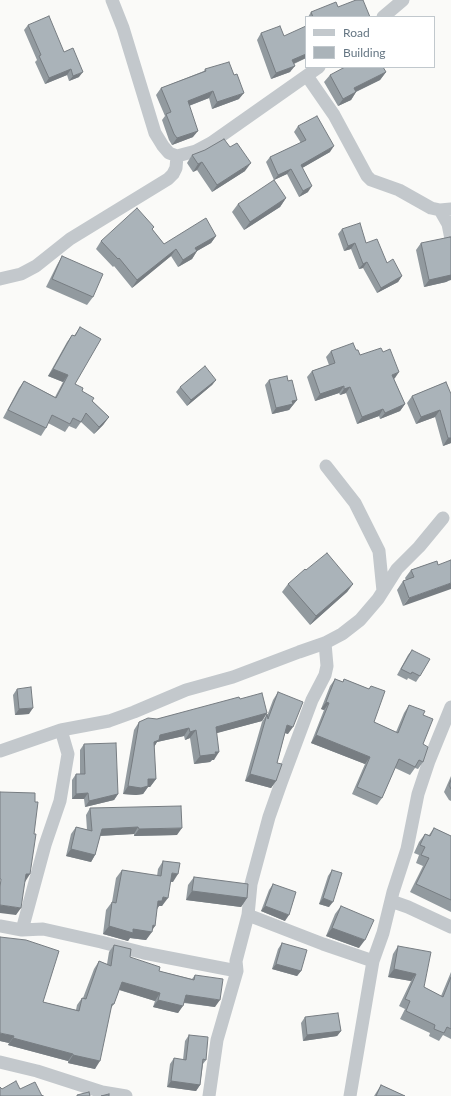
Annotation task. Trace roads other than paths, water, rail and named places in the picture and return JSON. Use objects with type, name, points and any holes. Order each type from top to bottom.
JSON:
[{"type":"street","points":[[112,0],[123,28],[155,133],[169,153],[177,156],[196,152],[211,143],[318,68]]},
{"type":"street","points":[[384,16],[403,0]]},
{"type":"street","points":[[307,76],[334,115],[366,176],[377,183],[399,190],[431,208],[445,209],[451,239]]},
{"type":"street","points":[[0,279],[21,274],[36,266],[70,239],[168,179],[176,168],[177,156]]},
{"type":"street","points":[[326,466],[355,503],[379,551],[383,591]]},
{"type":"street","points":[[0,751],[61,730],[109,720],[134,712],[186,690],[233,677],[325,643],[342,634],[360,620],[383,591],[397,570],[419,547],[443,518]]},
{"type":"street","points":[[209,1096],[217,1040],[237,971],[236,961],[248,915],[251,884],[269,816],[307,714],[325,675],[327,666],[325,643]]},
{"type":"street","points":[[350,1096],[373,962],[383,933],[407,849],[418,794],[429,761],[451,707]]},
{"type":"street","points":[[22,930],[45,846],[60,801],[68,754],[61,730]]},
{"type":"street","points":[[391,901],[408,907],[451,927]]},
{"type":"street","points":[[248,915],[373,962]]},
{"type":"street","points":[[0,926],[22,930],[43,929],[144,953],[237,971]]},
{"type":"street","points":[[0,1062],[37,1071],[102,1092],[126,1096]]}]
